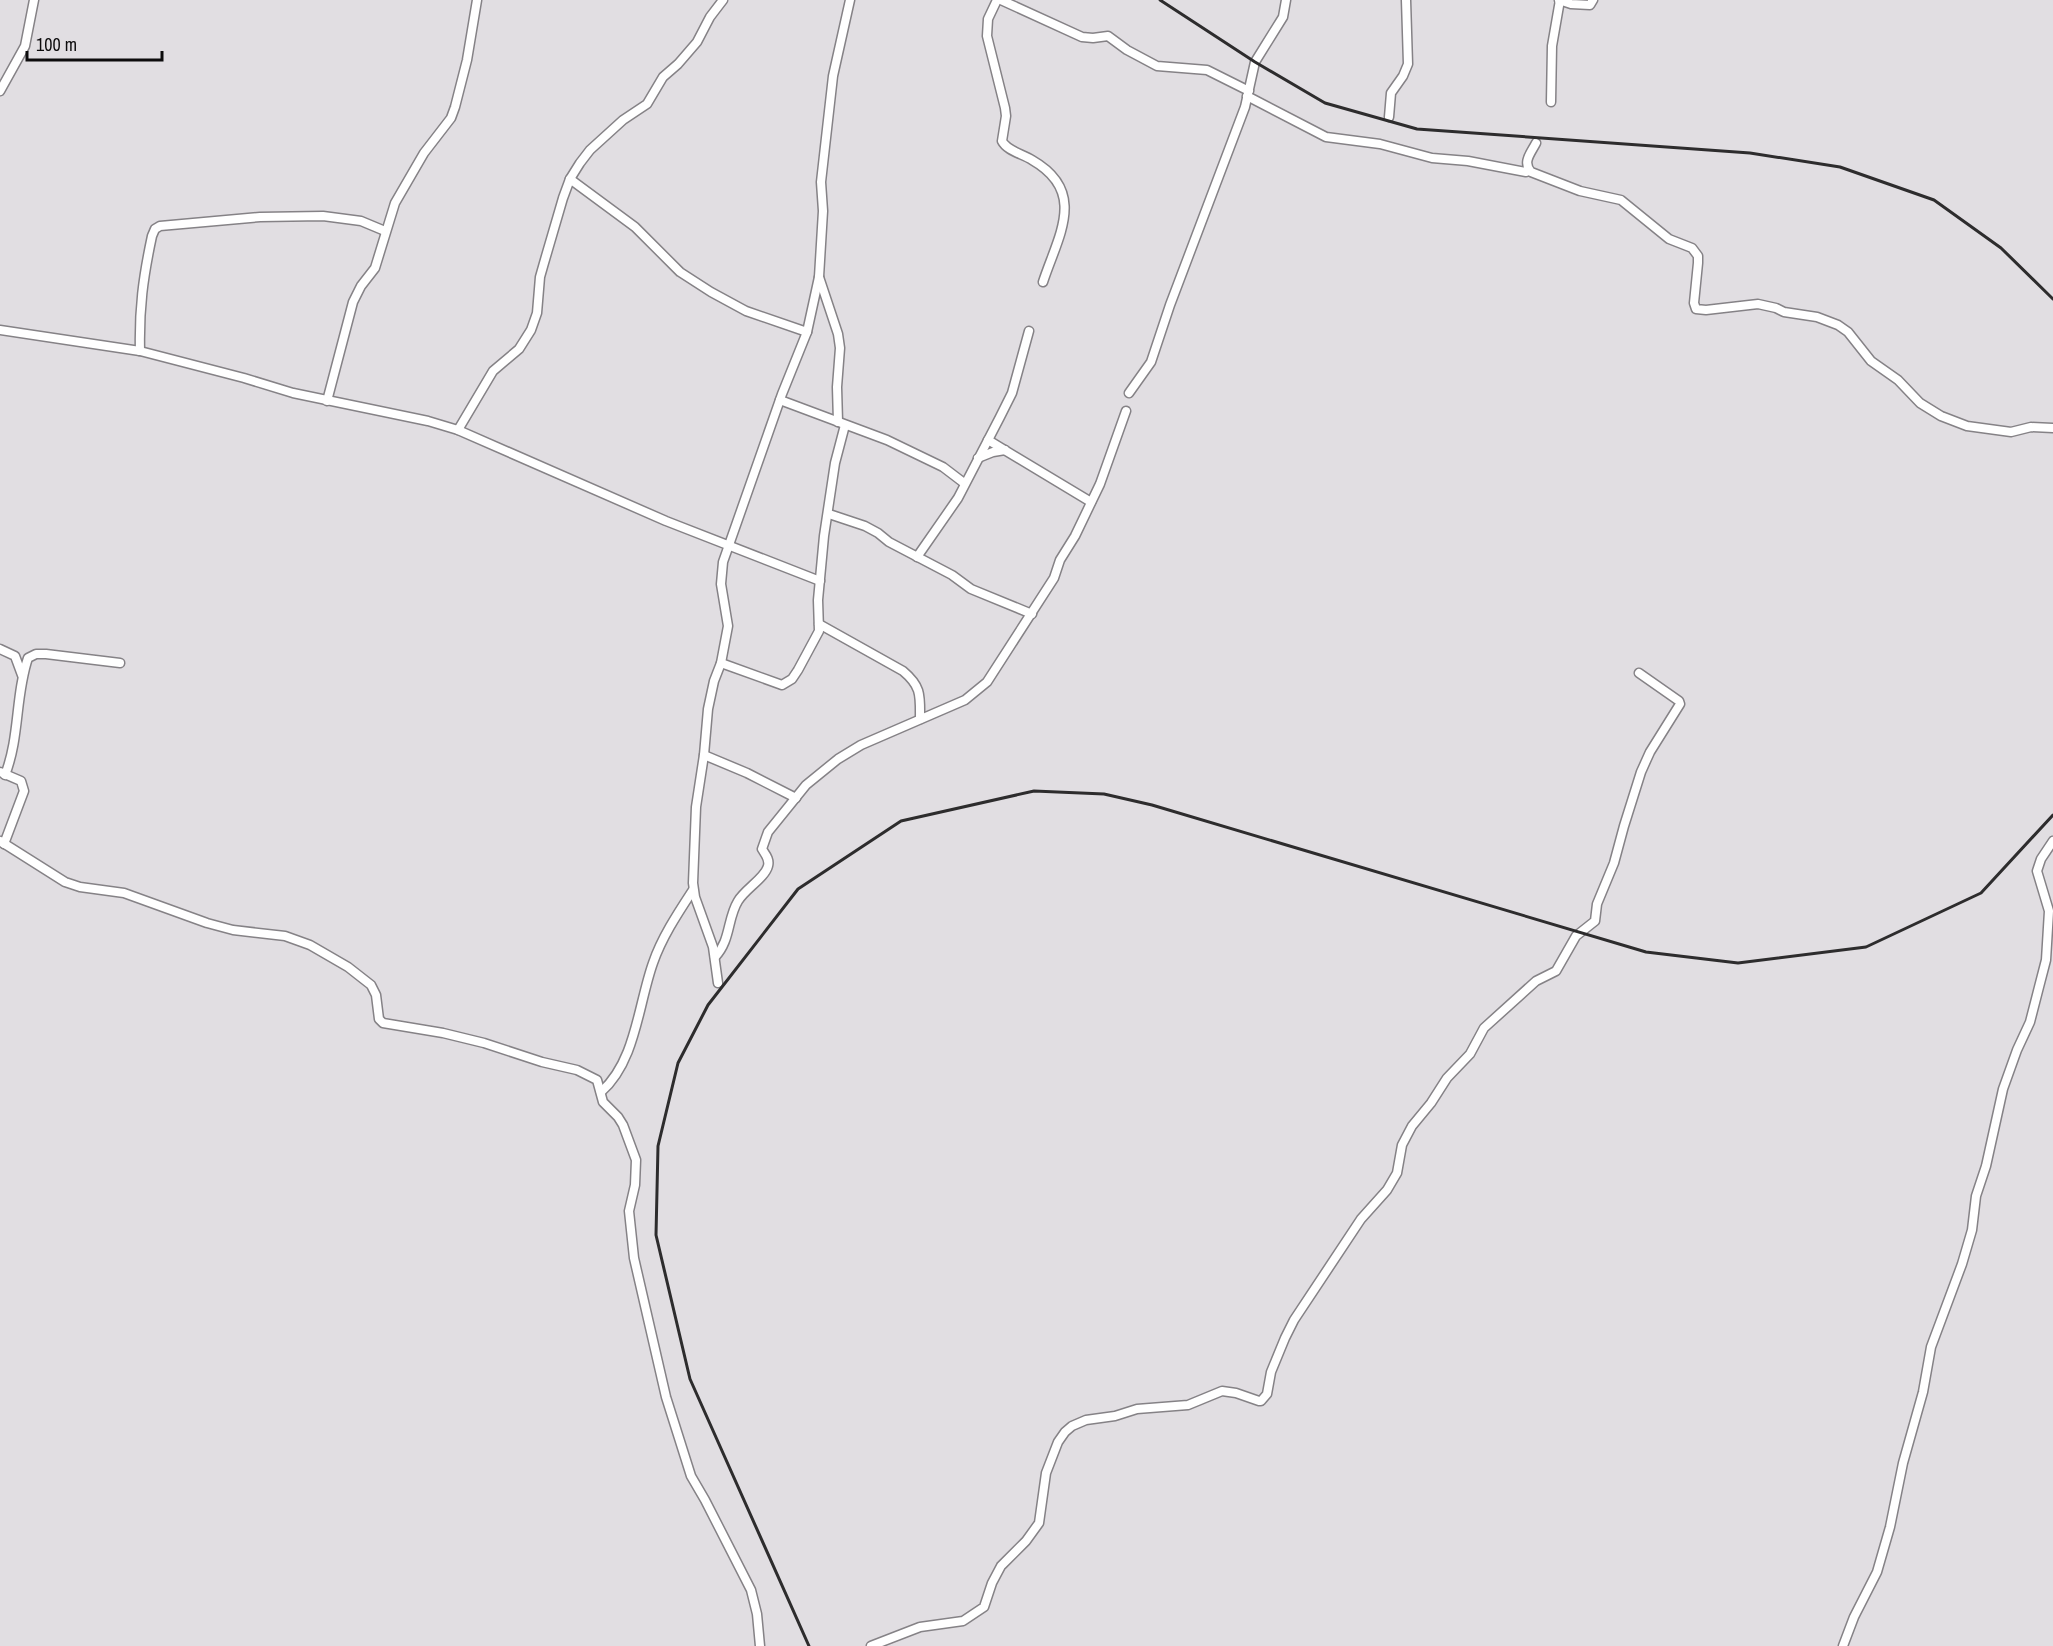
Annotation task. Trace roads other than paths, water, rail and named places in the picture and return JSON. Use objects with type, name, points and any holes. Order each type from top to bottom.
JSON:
[{"type":"street","points":[[0,91],[25,46],[34,0]]},
{"type":"street","points":[[327,400],[353,302],[361,286],[375,268],[395,203],[424,153],[451,118],[467,60],[477,0]]},
{"type":"street","points":[[458,430],[493,370],[519,348],[531,330],[537,313],[540,277],[570,179],[590,150],[623,120],[647,104],[663,77],[697,42],[710,17],[723,0]]},
{"type":"street","points":[[718,983],[715,957],[693,890],[696,807],[708,709],[714,681],[721,663],[728,626],[721,584],[723,562],[727,545],[807,332],[819,277],[823,211],[821,182],[831,92],[835,63],[850,0]]},
{"type":"street","points":[[1043,282],[1065,222],[1065,200],[1057,180],[1037,163],[1009,149],[1002,141],[1005,108],[987,36],[988,19],[999,0],[1082,37],[1108,36],[1127,50],[1157,66],[1207,70],[1326,137],[1380,144],[1432,158],[1468,161],[1526,172]]},
{"type":"street","points":[[1389,117],[1391,93],[1408,64],[1406,0]]},
{"type":"street","points":[[1551,102],[1552,46],[1559,0],[1571,4],[1590,5],[1593,0]]},
{"type":"street","points":[[1129,393],[1151,362],[1170,305],[1227,158],[1248,93],[1255,62],[1283,17],[1287,2]]},
{"type":"street","points":[[1536,143],[1527,161],[1527,168],[1531,172],[1580,191],[1617,198],[1669,239],[1692,248],[1698,256],[1694,303],[1696,309],[1707,310],[1758,304],[1784,312],[1817,317],[1838,325],[1848,332],[1871,361],[1898,380],[1920,403],[1941,416],[1967,426],[2011,432],[2031,427],[2053,428]]},
{"type":"street","points":[[570,179],[634,227],[680,272],[746,311],[807,332]]},
{"type":"street","points":[[140,351],[142,286],[152,236],[155,229],[160,226],[260,217],[323,216],[361,221],[385,231]]},
{"type":"street","points":[[721,663],[782,685],[792,679],[818,635],[824,536],[842,423],[837,387],[840,348],[838,334],[819,277]]},
{"type":"street","points":[[0,330],[140,351],[327,400],[428,421],[458,430],[656,517],[820,580]]},
{"type":"street","points":[[917,557],[958,498],[1012,393],[1029,331]]},
{"type":"street","points":[[780,400],[887,440],[943,467],[964,483]]},
{"type":"street","points":[[715,957],[725,944],[732,913],[739,899],[768,867],[768,860],[762,849],[768,832],[813,779],[843,755],[965,700],[987,682],[1018,631],[1049,588],[1060,560],[1075,536],[1100,484],[1126,411]]},
{"type":"street","points":[[988,440],[1090,502]]},
{"type":"street","points":[[978,458],[1005,450]]},
{"type":"street","points":[[829,514],[878,532],[889,542],[952,575],[971,589],[1032,614]]},
{"type":"street","points":[[819,624],[903,671],[913,679],[920,693],[920,719]]},
{"type":"street","points":[[0,649],[15,656],[22,676]]},
{"type":"street","points":[[120,663],[36,654],[27,658],[22,676],[15,739],[2,773],[21,781],[24,791],[2,843],[73,885],[130,895],[233,930],[285,936],[310,945],[348,967],[371,985],[376,995],[378,1016],[381,1022],[484,1043],[542,1062],[577,1070],[597,1080],[603,1102],[623,1125],[636,1160],[635,1185],[629,1211],[632,1248],[666,1397],[691,1476],[754,1596],[759,1646]]},
{"type":"street","points":[[871,1646],[920,1627],[963,1621],[984,1607],[992,1583],[1001,1566],[1026,1541],[1039,1523],[1046,1473],[1062,1437],[1072,1426],[1086,1420],[1115,1416],[1137,1409],[1192,1404],[1222,1391],[1259,1401],[1264,1399],[1269,1389],[1271,1372],[1294,1320],[1361,1219],[1393,1182],[1402,1144],[1412,1126],[1431,1103],[1447,1078],[1470,1054],[1487,1024],[1536,981],[1556,971],[1576,936],[1593,924],[1597,918],[1597,904],[1614,863],[1641,772],[1650,752],[1680,704],[1639,673]]},
{"type":"street","points":[[704,755],[747,773],[796,798]]},
{"type":"street","points":[[1842,1646],[1877,1572],[1923,1392],[1931,1347],[1962,1264],[1972,1230],[1976,1196],[1986,1166],[2003,1089],[2030,1022],[2037,996],[2046,960],[2049,911],[2037,872],[2041,859],[2053,841]]},
{"type":"street","points":[[601,1092],[611,1082],[625,1055],[653,962],[673,922],[693,890]]},
{"type":"railway","points":[[1160,0],[1255,62],[1325,103],[1417,129],[1750,153],[1840,167],[1934,200],[2001,248],[2053,299]]},
{"type":"railway","points":[[809,1646],[690,1379],[656,1235],[658,1146],[678,1063],[708,1005],[798,889],[901,821],[1034,791],[1104,794],[1152,805],[1646,952],[1738,963],[1866,947],[1981,893],[2053,815]]}]
